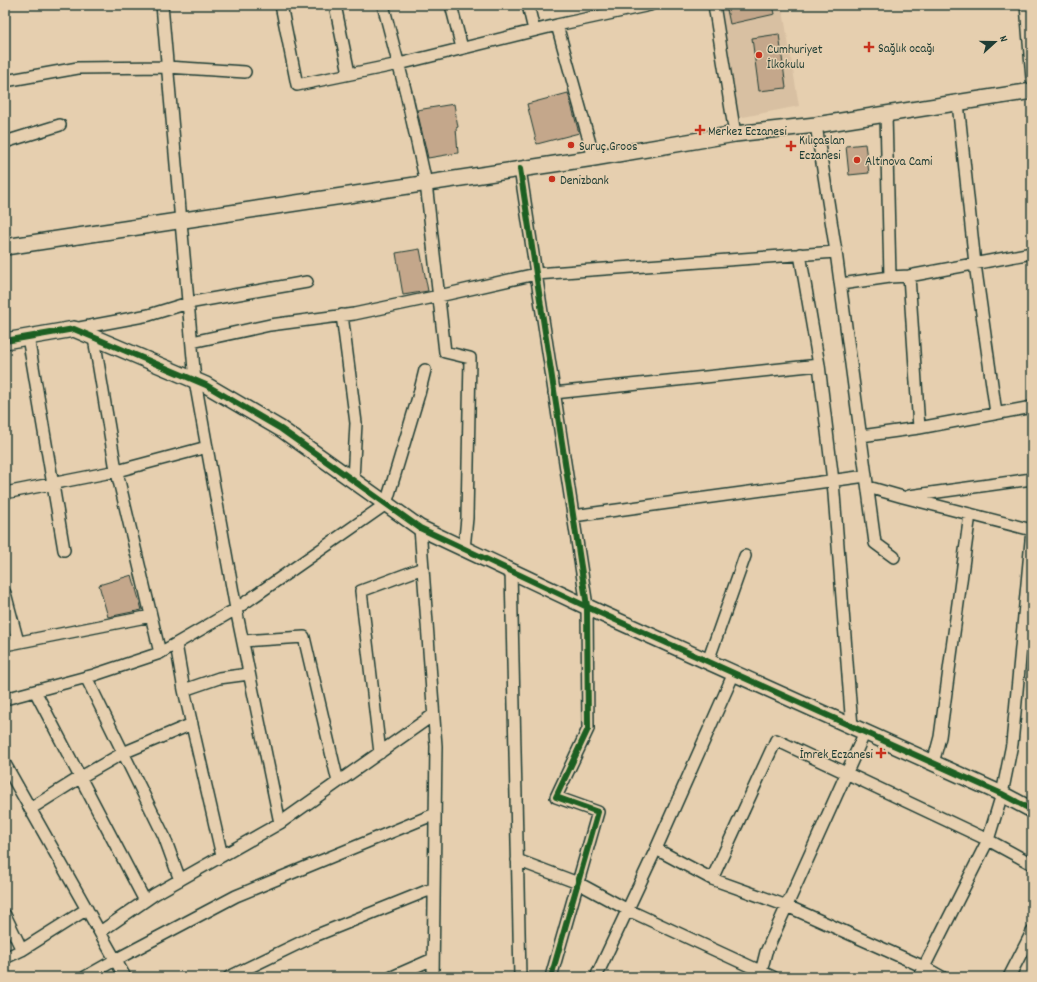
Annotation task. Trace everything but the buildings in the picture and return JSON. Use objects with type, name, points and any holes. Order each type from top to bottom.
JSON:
[{"type":"street","points":[[162,5],[195,381],[236,609],[280,823]]},
{"type":"street","points":[[281,5],[297,85],[349,73],[399,64],[557,25],[603,10],[650,5]]},
{"type":"street","points":[[335,5],[349,73]]},
{"type":"street","points":[[383,5],[399,64],[426,183],[445,352],[470,358],[467,518],[464,549]]},
{"type":"street","points":[[451,5],[462,48]]},
{"type":"street","points":[[528,5],[534,30]]},
{"type":"street","points":[[714,5],[735,134]]},
{"type":"street","points":[[1026,5],[1032,80]]},
{"type":"street","points":[[557,25],[594,158]]},
{"type":"street","points":[[5,81],[78,68],[167,67],[244,72]]},
{"type":"street","points":[[5,247],[594,158],[735,134],[816,125],[1032,91]]},
{"type":"street","points":[[958,103],[975,264],[996,413]]},
{"type":"street","points":[[886,114],[890,277]]},
{"type":"street","points":[[5,142],[60,125]]},
{"type":"street","points":[[816,125],[841,284],[875,543],[894,557]]},
{"type":"street","points":[[520,169],[587,606],[588,730],[556,797],[598,812],[551,977]]},
{"type":"street","points":[[192,342],[270,325],[342,315],[439,296],[536,274],[836,252]]},
{"type":"street","points":[[841,284],[890,277],[909,276],[1032,253]]},
{"type":"street","points":[[761,974],[766,952],[846,774],[859,729],[819,365],[800,254]]},
{"type":"street","points":[[909,276],[919,428]]},
{"type":"street","points":[[5,341],[149,315],[188,303],[307,282]]},
{"type":"street","points":[[342,315],[356,423],[353,480]]},
{"type":"street","points":[[74,329],[206,385],[281,429],[420,528],[587,606],[1002,794],[1032,810]]},
{"type":"street","points":[[28,337],[64,550]]},
{"type":"street","points":[[94,338],[117,471],[160,653]]},
{"type":"street","points":[[554,393],[819,365]]},
{"type":"street","points":[[5,699],[86,677],[160,653],[236,609],[386,504],[425,370]]},
{"type":"street","points":[[861,436],[919,428],[996,413],[1032,408]]},
{"type":"street","points":[[5,493],[117,471],[207,447]]},
{"type":"street","points":[[903,497],[1032,479]]},
{"type":"street","points":[[573,516],[832,481],[867,482],[903,497],[1032,530],[1012,744],[1002,794],[988,840],[922,972]]},
{"type":"street","points":[[933,763],[940,737],[970,514]]},
{"type":"street","points":[[420,528],[436,746],[433,977]]},
{"type":"street","points":[[708,661],[745,556]]},
{"type":"street","points":[[380,753],[361,591],[423,568]]},
{"type":"street","points":[[511,571],[520,977]]},
{"type":"street","points":[[5,593],[18,642]]},
{"type":"street","points":[[5,645],[151,616]]},
{"type":"street","points":[[243,641],[304,637],[338,782]]},
{"type":"street","points":[[176,644],[184,690],[222,856]]},
{"type":"street","points":[[596,977],[656,849],[734,673]]},
{"type":"street","points":[[184,690],[219,678],[249,674]]},
{"type":"street","points":[[86,677],[164,836],[180,880]]},
{"type":"street","points":[[35,691],[81,776],[145,901]]},
{"type":"street","points":[[100,932],[145,901],[280,823],[433,715]]},
{"type":"street","points":[[30,809],[81,776],[124,753],[192,724]]},
{"type":"street","points":[[712,879],[776,740],[988,840],[1032,864]]},
{"type":"street","points":[[5,764],[125,977]]},
{"type":"street","points":[[85,977],[236,896],[435,814]]},
{"type":"street","points":[[656,849],[712,879],[787,906],[922,972],[942,977]]},
{"type":"street","points":[[517,860],[578,884],[628,910],[761,974],[773,977]]},
{"type":"street","points":[[229,977],[312,937],[434,888]]},
{"type":"street","points":[[5,958],[22,950],[87,909]]},
{"type":"street","points":[[5,915],[22,950]]},
{"type":"street","points":[[1009,977],[1032,932]]},
{"type":"street","points":[[392,977],[433,959]]},
{"type":"shaded area","name":"Cumhuriyet İlkokulu","points":[[718,5],[782,5],[799,106],[738,118]]},
{"type":"cycle path","points":[[520,169],[587,606],[588,729],[556,797],[598,812],[551,977]]},
{"type":"cycle path","points":[[5,341],[74,329],[206,385],[281,429],[420,528],[598,612],[1002,794],[1032,810]]},
{"type":"place","name":"Sağlık ocağı","points":[[869,47]]},
{"type":"place","name":"Cumhuriyet İlkokulu","points":[[759,55]]},
{"type":"place","name":"Merkez Eczanesi","points":[[700,130]]},
{"type":"place","name":"Suruç Groos","points":[[571,145]]},
{"type":"place","name":"Kılıçaslan Eczanesi","points":[[791,146]]},
{"type":"place","name":"Altınova Cami","points":[[857,160]]},
{"type":"place","name":"Denizbank","points":[[552,179]]},
{"type":"place","name":"İmrek Eczanesi","points":[[881,753]]}]
